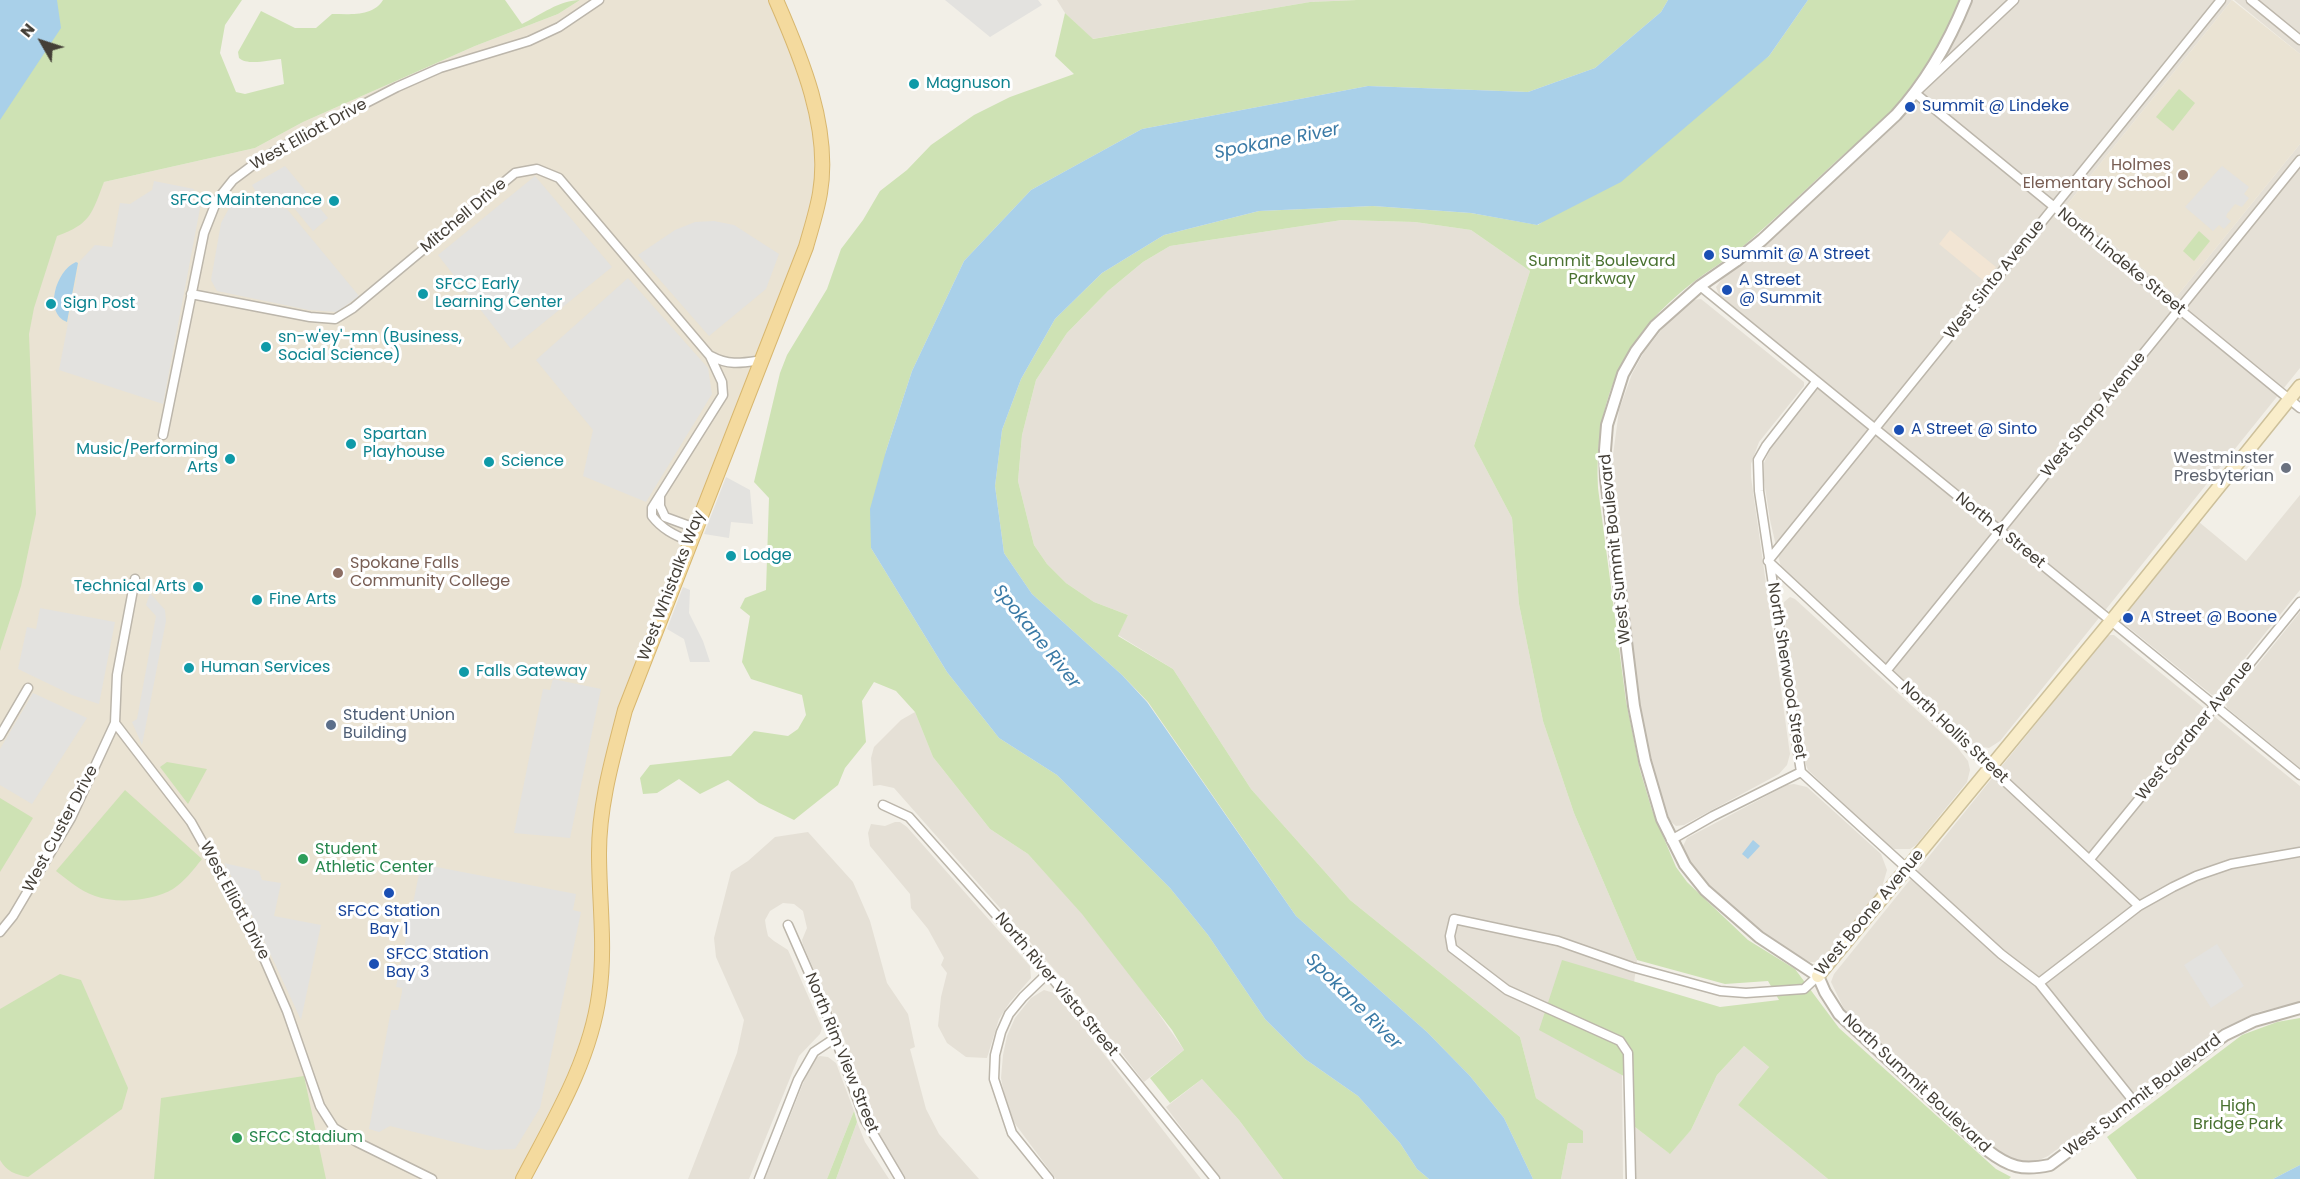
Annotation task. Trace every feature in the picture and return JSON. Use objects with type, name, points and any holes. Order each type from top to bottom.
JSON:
[{"type":"main road","name":"West Whistalks Way","points":[[523,1179],[586,1052],[599,994],[602,937],[599,851],[605,789],[625,710],[689,541],[806,247],[820,191],[821,152],[816,116],[796,47],[776,0]]},
{"type":"main road","name":"West Boone Avenue","points":[[1818,976],[2111,621],[2300,386]]},
{"type":"street","name":"West Elliott Drive","points":[[163,435],[204,233],[210,213],[224,189],[244,171],[298,138],[397,87],[440,68],[537,38],[559,27],[599,0]]},
{"type":"street","name":"West Summit Boulevard","points":[[1671,840],[1652,792],[1634,706],[1606,479],[1607,425],[1623,374],[1636,351],[1655,326],[1700,286],[1762,240],[1896,115],[1915,93],[1936,61],[1957,23],[1966,0]]},
{"type":"street","points":[[1915,93],[2014,0]]},
{"type":"street","name":"West Sinto Avenue","points":[[1768,561],[2221,0]]},
{"type":"street","points":[[2251,0],[2300,40]]},
{"type":"street","name":"North Lindeke Street","points":[[1915,93],[2300,408]]},
{"type":"street","name":"West Sharp Avenue","points":[[1887,670],[2300,160]]},
{"type":"street","name":"Mitchell Drive","points":[[191,294],[310,317],[335,319],[360,303],[515,173],[537,169],[559,178],[710,356],[722,382],[723,395],[660,496]]},
{"type":"street","name":"North A Street","points":[[1700,286],[2300,775]]},
{"type":"street","points":[[710,356],[722,362],[735,364],[762,360]]},
{"type":"street","name":"North Sherwood Street","points":[[1816,381],[1775,433],[1758,460],[1759,491],[1768,561],[1801,772],[2001,954],[2039,983],[2134,1103]]},
{"type":"street","points":[[660,496],[660,506],[665,517],[695,528]]},
{"type":"street","points":[[660,496],[652,508],[652,516],[669,532],[689,541]]},
{"type":"street","name":"North Hollis Street","points":[[1768,561],[2139,906]]},
{"type":"street","points":[[115,723],[117,675],[135,579]]},
{"type":"street","name":"West Gardner Avenue","points":[[2090,859],[2300,602]]},
{"type":"street","points":[[0,736],[28,688]]},
{"type":"street","name":"West Elliott Drive","points":[[115,723],[191,822],[253,933],[287,1011],[320,1106],[334,1128],[357,1142],[432,1179]]},
{"type":"street","name":"West Custer Drive","points":[[0,932],[13,916],[71,818],[115,723]]},
{"type":"street","points":[[1671,840],[1801,772]]},
{"type":"street","name":"North River Vista Street","points":[[883,804],[909,817],[1048,973],[1215,1179]]},
{"type":"street","name":"North Summit Boulevard","points":[[1671,840],[1685,865],[1705,890],[1759,937],[1818,976],[1839,1014],[1987,1150],[2002,1161],[2019,1168]]},
{"type":"street","points":[[2039,983],[2139,906],[2196,876],[2231,864],[2300,852]]},
{"type":"street","name":"West Boone Avenue","points":[[1631,1179],[1629,1053],[1620,1041],[1507,990],[1452,948],[1450,936],[1454,920],[1558,941],[1632,967],[1720,991],[1746,993],[1804,989],[1818,976]]},
{"type":"street","name":"North Rim View Street","points":[[788,925],[824,1007],[865,1120],[900,1179]]},
{"type":"street","points":[[1048,973],[1009,1014],[995,1055],[994,1079],[1012,1133],[1048,1179]]},
{"type":"street","name":"West Summit Boulevard","points":[[2019,1168],[2050,1165],[2224,1035],[2254,1021],[2300,1008]]},
{"type":"street","points":[[759,1179],[798,1080],[814,1052],[836,1038]]},
{"type":"shaded area","name":"Spokane Falls Community College","points":[[580,0],[776,0],[807,82],[820,191],[684,554],[605,789],[602,937],[586,1052],[523,1179],[0,1179],[0,548],[22,269],[104,182],[255,148],[303,122],[475,46],[558,14]]},
{"type":"shaded area","points":[[945,0],[1038,0],[1042,5],[990,37]]},
{"type":"shaded area","points":[[1057,0],[1357,0],[1310,2],[1092,39],[1065,13]]},
{"type":"shaded area","points":[[1971,0],[2232,0],[2066,206],[2177,296],[2300,144],[2300,368],[2000,741],[1989,748],[1977,746],[1967,740],[1782,572],[1770,520],[1764,481],[1764,463],[1772,445],[1823,380],[1719,295],[1716,287],[1722,279],[1766,244],[1907,111],[1944,57],[1963,22]]},
{"type":"shaded area","name":"Holmes Elementary School","points":[[2232,0],[2300,54],[2300,144],[2177,296],[2066,206]]},
{"type":"shaded area","points":[[2234,0],[2300,0],[2300,54]]},
{"type":"shaded area","points":[[285,166],[328,218],[313,231],[294,208],[261,200],[252,185]]},
{"type":"shaded area","points":[[2222,166],[2249,187],[2244,194],[2249,198],[2242,207],[2235,204],[2227,214],[2226,217],[2231,221],[2224,229],[2219,225],[2213,231],[2185,207]]},
{"type":"shaded area","points":[[535,176],[612,267],[511,349],[438,255]]},
{"type":"shaded area","points":[[154,181],[194,189],[192,200],[201,203],[163,404],[59,370],[80,261],[95,245],[112,247],[120,203],[130,204],[152,190]]},
{"type":"shaded area","points":[[234,199],[287,209],[359,296],[337,312],[309,310],[217,291],[211,280],[221,223]]},
{"type":"shaded area","points":[[1342,220],[1415,222],[1471,230],[1530,271],[1474,446],[1512,518],[1519,604],[1543,721],[1574,813],[1637,960],[1622,1075],[1623,1179],[1561,1179],[1568,1143],[1583,1132],[1536,1098],[1520,1037],[1350,900],[1251,789],[1173,669],[1118,635],[1128,615],[1094,602],[1066,583],[1047,564],[1034,545],[1018,481],[1022,435],[1036,380],[1067,333],[1108,291],[1143,262],[1170,246]]},
{"type":"shaded area","points":[[714,221],[734,225],[779,254],[766,289],[709,336],[638,255],[675,230],[695,222]]},
{"type":"shaded area","points":[[1950,230],[1996,267],[1984,281],[1939,244]]},
{"type":"shaded area","points":[[628,278],[708,368],[712,394],[646,502],[583,476],[593,430],[536,360]]},
{"type":"shaded area","points":[[1701,299],[1804,382],[1804,386],[1759,442],[1751,464],[1790,754],[1787,765],[1779,774],[1684,825],[1676,826],[1670,821],[1654,775],[1643,729],[1612,493],[1612,463],[1619,410],[1632,374],[1644,352],[1666,324],[1693,300]]},
{"type":"shaded area","points":[[726,477],[750,490],[753,524],[731,522],[729,538],[704,534]]},
{"type":"shaded area","points":[[2300,495],[2300,590],[2216,694],[2212,695],[2121,619],[2199,522],[2246,561]]},
{"type":"shaded area","points":[[683,587],[690,590],[689,613],[703,641],[710,662],[690,662],[684,639],[667,629]]},
{"type":"shaded area","points":[[150,593],[165,610],[166,621],[142,745],[132,722],[137,719],[156,616],[146,605]]},
{"type":"shaded area","points":[[1790,597],[1795,599],[1957,747],[1968,761],[1970,770],[1967,782],[1916,845],[1910,849],[1894,849],[1887,845],[1808,770],[1804,759],[1783,608],[1784,602]]},
{"type":"shaded area","points":[[40,608],[115,622],[99,704],[72,695],[18,669],[27,627],[36,629]]},
{"type":"shaded area","points":[[2300,612],[2300,768],[2227,708],[2226,704]]},
{"type":"shaded area","points":[[2114,635],[2300,786],[2300,1002],[2258,1012],[2221,1029],[2048,1156],[2035,1162],[2021,1163],[1996,1151],[1847,1015],[1831,982],[1834,974],[2106,637]]},
{"type":"shaded area","points":[[553,679],[601,689],[570,838],[514,833],[543,689],[550,690]]},
{"type":"shaded area","points":[[33,693],[87,718],[32,804],[0,785],[0,749]]},
{"type":"shaded area","points":[[915,712],[933,757],[990,829],[1028,854],[1083,914],[1143,991],[1184,1050],[1144,1082],[1076,994],[894,788],[873,786],[871,758],[874,747],[901,720]]},
{"type":"shaded area","points":[[1787,785],[1807,787],[1881,854],[1887,870],[1882,887],[1833,948],[1815,962],[1810,962],[1789,951],[1758,930],[1708,884],[1686,859],[1682,848],[1687,838]]},
{"type":"shaded area","points":[[900,822],[907,827],[1030,966],[1031,978],[999,1019],[987,1058],[966,1057],[947,1043],[938,1026],[941,997],[947,973],[941,965],[944,958],[928,929],[911,908],[910,894],[870,846],[868,833],[871,824],[885,826]]},
{"type":"shaded area","points":[[808,832],[853,882],[870,921],[887,983],[908,1014],[915,1047],[910,1049],[926,1109],[939,1134],[979,1179],[906,1179],[885,1148],[876,1129],[843,1036],[803,945],[802,940],[807,928],[803,911],[794,904],[783,903],[770,911],[765,920],[768,936],[788,950],[822,1028],[820,1034],[799,1056],[749,1179],[688,1179],[737,1053],[744,1020],[716,957],[714,938],[731,872],[748,861],[775,837]]},
{"type":"shaded area","points":[[224,863],[259,871],[262,880],[281,883],[274,916],[321,925],[301,1020],[256,923]]},
{"type":"shaded area","points":[[421,864],[576,894],[573,910],[581,912],[540,1108],[515,1149],[487,1150],[390,1126],[379,1132],[369,1129],[391,1010],[398,1010],[402,992],[402,988],[396,987]]},
{"type":"shaded area","points":[[2217,944],[2244,986],[2211,1008],[2184,965]]},
{"type":"shaded area","points":[[1044,990],[1054,993],[1079,1022],[1201,1179],[1056,1179],[1013,1121],[1007,1108],[1001,1078],[1007,1036],[1015,1018],[1031,998]]},
{"type":"shaded area","points":[[1744,1046],[1769,1067],[1738,1105],[1828,1179],[1633,1179],[1635,1127],[1669,1153],[1691,1130],[1717,1075]]},
{"type":"shaded area","points":[[828,1057],[836,1063],[854,1111],[827,1179],[765,1179],[806,1076],[815,1058]]},
{"type":"shaded area","points":[[1202,1079],[1239,1120],[1283,1179],[1220,1179],[1166,1107]]},
{"type":"shaded area","points":[[857,1122],[865,1142],[889,1179],[836,1179]]},
{"type":"green space","points":[[46,0],[242,0],[225,25],[220,53],[236,92],[245,94],[284,84],[281,59],[248,62],[239,58],[238,52],[261,11],[295,28],[316,28],[332,14],[367,12],[383,0],[505,0],[522,24],[558,5],[580,0],[558,14],[475,46],[303,122],[255,148],[104,182],[93,210],[84,222],[57,236],[34,308],[29,334],[36,514],[21,586],[0,651],[0,77]]},
{"type":"green space","points":[[1668,0],[1661,12],[1595,68],[1528,92],[1368,86],[1142,129],[1031,190],[964,261],[912,371],[886,451],[871,548],[947,672],[999,738],[1057,775],[1170,888],[1208,935],[1265,1019],[1305,1059],[1358,1096],[1400,1143],[1417,1169],[1429,1179],[1283,1179],[1239,1120],[1202,1079],[1170,1103],[1150,1078],[1184,1050],[1172,1030],[1082,914],[1028,854],[990,829],[933,757],[915,712],[896,691],[874,682],[862,701],[866,742],[845,768],[838,785],[794,820],[759,803],[728,780],[700,794],[679,779],[657,793],[643,794],[640,778],[650,765],[731,756],[754,731],[788,736],[798,729],[806,715],[802,695],[751,679],[742,662],[750,616],[740,608],[745,598],[766,590],[769,498],[754,482],[780,373],[787,355],[827,289],[841,249],[863,220],[880,191],[907,170],[931,145],[974,115],[1010,97],[1074,74],[1055,56],[1065,13],[1093,39],[1310,2]]},
{"type":"green space","name":"Summit Boulevard Parkway","points":[[1808,0],[1960,0],[1931,59],[1913,86],[1892,111],[1747,243],[1689,285],[1659,312],[1641,333],[1615,379],[1606,405],[1601,431],[1598,488],[1626,701],[1640,770],[1652,810],[1676,867],[1687,882],[1748,940],[1795,969],[1839,1028],[1996,1169],[2011,1177],[2009,1179],[1828,1179],[1738,1105],[1769,1067],[1744,1046],[1717,1075],[1691,1130],[1670,1154],[1635,1127],[1633,1081],[1539,1030],[1562,960],[1720,1007],[1779,1000],[1768,981],[1725,984],[1637,960],[1574,813],[1543,721],[1519,604],[1512,518],[1474,446],[1530,271],[1471,230],[1415,222],[1342,220],[1170,246],[1143,262],[1108,291],[1067,333],[1036,380],[1022,435],[1018,481],[1034,545],[1047,564],[1066,583],[1094,602],[1128,615],[1118,636],[1173,669],[1251,789],[1350,900],[1520,1037],[1536,1098],[1583,1131],[1583,1143],[1568,1143],[1561,1179],[1533,1179],[1504,1118],[1470,1076],[1427,1032],[1296,916],[1148,702],[1122,675],[1032,594],[1004,553],[995,486],[1002,430],[1021,379],[1055,319],[1102,273],[1164,235],[1259,211],[1373,206],[1471,213],[1538,225],[1769,56]]},
{"type":"green space","points":[[2179,89],[2195,103],[2173,131],[2156,117]]},
{"type":"green space","points":[[2199,231],[2210,241],[2194,261],[2183,251]]},
{"type":"green space","points":[[167,762],[207,769],[188,804],[160,767]]},
{"type":"green space","points":[[125,790],[202,859],[173,889],[145,899],[114,900],[95,896],[74,885],[56,871]]},
{"type":"green space","points":[[0,798],[33,818],[0,872]]},
{"type":"green space","points":[[60,974],[81,980],[128,1088],[122,1109],[28,1177],[12,1172],[0,1160],[0,1009]]},
{"type":"green space","name":"High Bridge Park","points":[[2300,1018],[2300,1165],[2273,1179],[2137,1179],[2107,1137],[2242,1035],[2277,1022]]},
{"type":"green space","name":"SFCC Stadium","points":[[304,1076],[326,1179],[154,1179],[161,1098]]},
{"type":"green space","points":[[854,1111],[857,1122],[836,1179],[827,1179]]},
{"type":"water","points":[[0,0],[57,0],[61,28],[0,120]]},
{"type":"water","name":"Spokane River","points":[[1668,0],[1808,0],[1769,56],[1621,182],[1537,225],[1471,213],[1373,206],[1259,211],[1164,235],[1102,273],[1055,319],[1021,379],[1002,430],[995,486],[1004,553],[1032,594],[1122,675],[1147,702],[1296,916],[1427,1032],[1470,1076],[1504,1118],[1533,1179],[1429,1179],[1417,1169],[1400,1143],[1358,1096],[1305,1059],[1265,1019],[1208,935],[1170,888],[1057,775],[999,738],[947,672],[871,548],[870,509],[912,371],[964,261],[1031,190],[1142,129],[1368,86],[1528,92],[1595,68],[1661,12]]},
{"type":"water","points":[[76,262],[78,263],[67,322],[55,310],[55,292],[63,273]]},
{"type":"water","points":[[1753,840],[1760,846],[1748,859],[1742,854]]},
{"type":"water","points":[[2300,1165],[2300,1179],[2273,1179]]},
{"type":"place","name":"Magnuson","points":[[914,84]]},
{"type":"place","name":"Summit @ Lindeke","points":[[1910,107]]},
{"type":"place","name":"Holmes Elementary School","points":[[2183,175]]},
{"type":"place","name":"SFCC Maintenance","points":[[334,201]]},
{"type":"place","name":"Summit @ A Street","points":[[1709,255]]},
{"type":"place","name":"A Street @ Summit","points":[[1727,290]]},
{"type":"place","name":"SFCC Early Learning Center","points":[[423,294]]},
{"type":"place","name":"Sign Post","points":[[51,304]]},
{"type":"place","name":"sn-w'ey'-mn (Business, Social Science)","points":[[266,347]]},
{"type":"place","name":"A Street @ Sinto","points":[[1899,430]]},
{"type":"place","name":"Spartan Playhouse","points":[[351,444]]},
{"type":"place","name":"Music/Performing Arts","points":[[230,459]]},
{"type":"place","name":"Science","points":[[489,462]]},
{"type":"place","name":"Westminster Presbyterian","points":[[2286,468]]},
{"type":"place","name":"Lodge","points":[[731,556]]},
{"type":"place","name":"Spokane Falls Community College","points":[[338,573]]},
{"type":"place","name":"Technical Arts","points":[[198,587]]},
{"type":"place","name":"Fine Arts","points":[[257,600]]},
{"type":"place","name":"A Street @ Boone","points":[[2128,618]]},
{"type":"place","name":"Human Services","points":[[189,668]]},
{"type":"place","name":"Falls Gateway","points":[[464,672]]},
{"type":"place","name":"Student Union Building","points":[[331,725]]},
{"type":"place","name":"Student Athletic Center","points":[[303,859]]},
{"type":"place","name":"SFCC Station Bay 1","points":[[389,893]]},
{"type":"place","name":"SFCC Station Bay 3","points":[[374,964]]},
{"type":"place","name":"SFCC Stadium","points":[[237,1138]]}]
